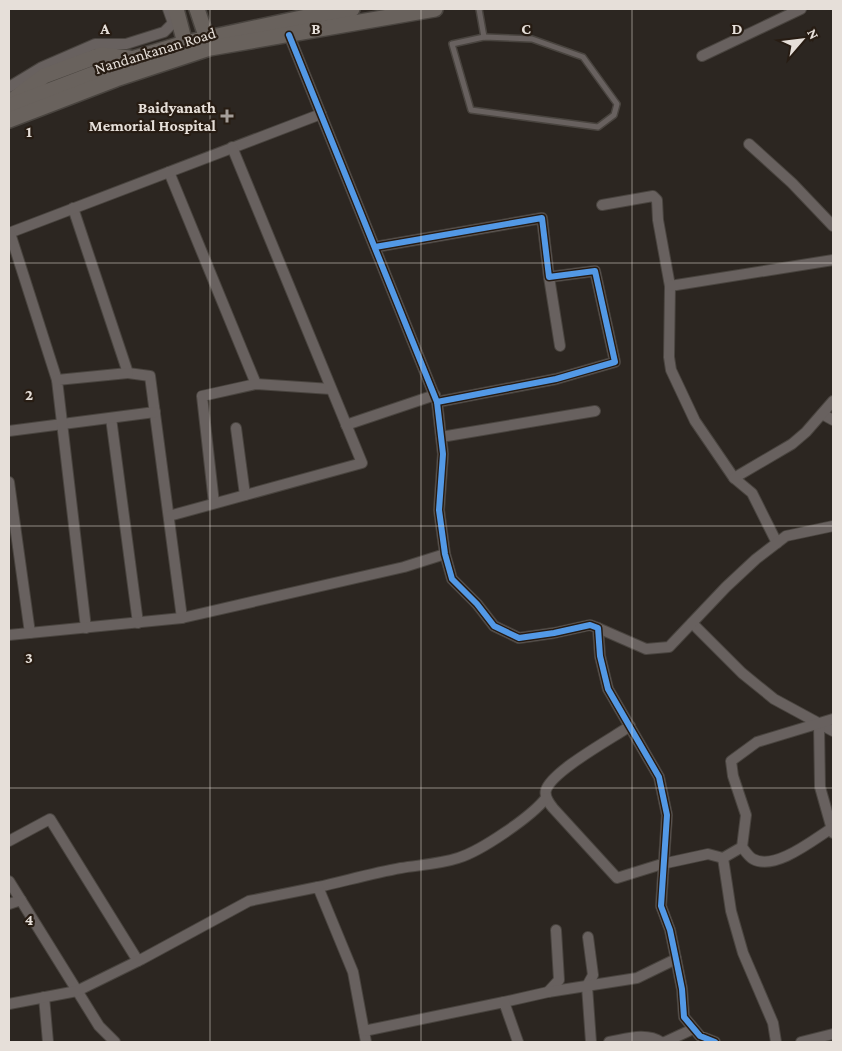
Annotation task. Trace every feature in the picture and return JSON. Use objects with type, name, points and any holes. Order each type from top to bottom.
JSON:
[{"type":"main road","points":[[176,9],[186,49]]},
{"type":"main road","points":[[197,9],[208,42]]},
{"type":"main road","points":[[9,104],[44,76],[102,55],[135,58],[186,49],[320,11],[352,9]]},
{"type":"main road","name":"Nandankanan Road","points":[[208,42],[289,35],[378,14],[435,9]]},
{"type":"main road","name":"Nandankanan Road","points":[[9,120],[116,79],[186,49]]},
{"type":"street","points":[[9,87],[42,67],[95,44],[126,44],[164,32],[173,24],[168,9]]},
{"type":"street","points":[[702,56],[801,9]]},
{"type":"street","points":[[289,35],[436,398],[443,454],[439,510],[445,554],[452,579],[477,604],[494,626],[519,638],[590,625],[646,649],[669,647],[726,587],[756,559],[786,536],[833,526]]},
{"type":"street","points":[[86,628],[57,380],[9,233],[320,114]]},
{"type":"street","points":[[749,144],[792,183],[833,226]]},
{"type":"street","points":[[169,516],[362,463],[232,147]]},
{"type":"street","points":[[168,172],[256,384]]},
{"type":"street","points":[[602,205],[653,196],[657,200],[658,220],[670,286],[671,322],[669,357],[671,370],[695,421],[734,478],[752,493],[777,543]]},
{"type":"street","points":[[73,208],[128,373]]},
{"type":"street","points":[[375,247],[542,218],[560,346]]},
{"type":"street","points":[[670,286],[833,260]]},
{"type":"street","points":[[346,425],[436,398],[556,379],[615,362],[595,271],[549,277]]},
{"type":"street","points":[[57,380],[128,373],[150,376],[182,618]]},
{"type":"street","points":[[214,503],[202,396],[256,384],[331,390]]},
{"type":"street","points":[[734,478],[792,444],[806,432],[833,400]]},
{"type":"street","points":[[441,437],[595,411]]},
{"type":"street","points":[[9,430],[155,412]]},
{"type":"street","points":[[822,414],[833,420]]},
{"type":"street","points":[[111,418],[138,622]]},
{"type":"street","points":[[236,428],[245,495]]},
{"type":"street","points":[[9,482],[30,633]]},
{"type":"street","points":[[9,635],[182,618],[404,567],[445,554]]},
{"type":"street","points":[[692,623],[742,673],[774,699],[833,731]]},
{"type":"street","points":[[598,628],[600,656],[608,690],[659,777],[667,815],[662,864],[661,906],[670,930],[682,989],[684,1017],[700,1036],[715,1042]]},
{"type":"street","points":[[819,724],[820,787],[832,831],[786,856],[769,862],[752,859],[742,847],[746,815],[733,776],[731,761],[757,742],[819,724],[833,720]]},
{"type":"street","points":[[630,726],[555,776],[545,791],[546,798],[553,808],[617,878],[662,864],[708,854],[723,858],[742,847]]},
{"type":"street","points":[[9,1004],[77,991],[138,961],[249,901],[398,869],[457,859],[480,848],[537,809],[546,798]]},
{"type":"street","points":[[9,841],[50,819],[138,961]]},
{"type":"street","points":[[723,858],[731,911],[740,945],[773,1023],[776,1042]]},
{"type":"street","points":[[9,881],[99,1026],[114,1042]]},
{"type":"street","points":[[318,887],[353,972],[366,1042]]},
{"type":"street","points":[[9,904],[21,900]]},
{"type":"street","points":[[548,992],[558,980],[556,930]]},
{"type":"street","points":[[588,937],[593,975],[587,986],[591,1042]]},
{"type":"street","points":[[364,1031],[548,992],[637,978],[676,959]]},
{"type":"street","points":[[44,997],[48,1042]]},
{"type":"street","points":[[504,1002],[518,1042]]},
{"type":"street","points":[[665,1042],[694,1028]]},
{"type":"street","points":[[801,1042],[833,1034]]},
{"type":"street","points":[[609,1042],[644,1036],[661,1042]]},
{"type":"lane","points":[[479,9],[484,37]]},
{"type":"lane","points":[[484,37],[532,39],[583,57],[617,104],[614,115],[598,127],[471,110],[452,44],[484,37]]},
{"type":"cycle path","points":[[289,35],[437,402],[443,454],[439,510],[445,554],[452,579],[477,604],[494,626],[519,638],[590,625],[598,628],[600,656],[608,689],[659,777],[667,815],[661,906],[670,930],[682,989],[684,1017],[700,1036],[715,1042]]},
{"type":"cycle path","points":[[375,247],[542,218],[549,277],[595,271],[615,362],[556,379],[437,402]]},
{"type":"place","name":"Baidyanath Memorial Hospital","points":[[227,116]]}]
